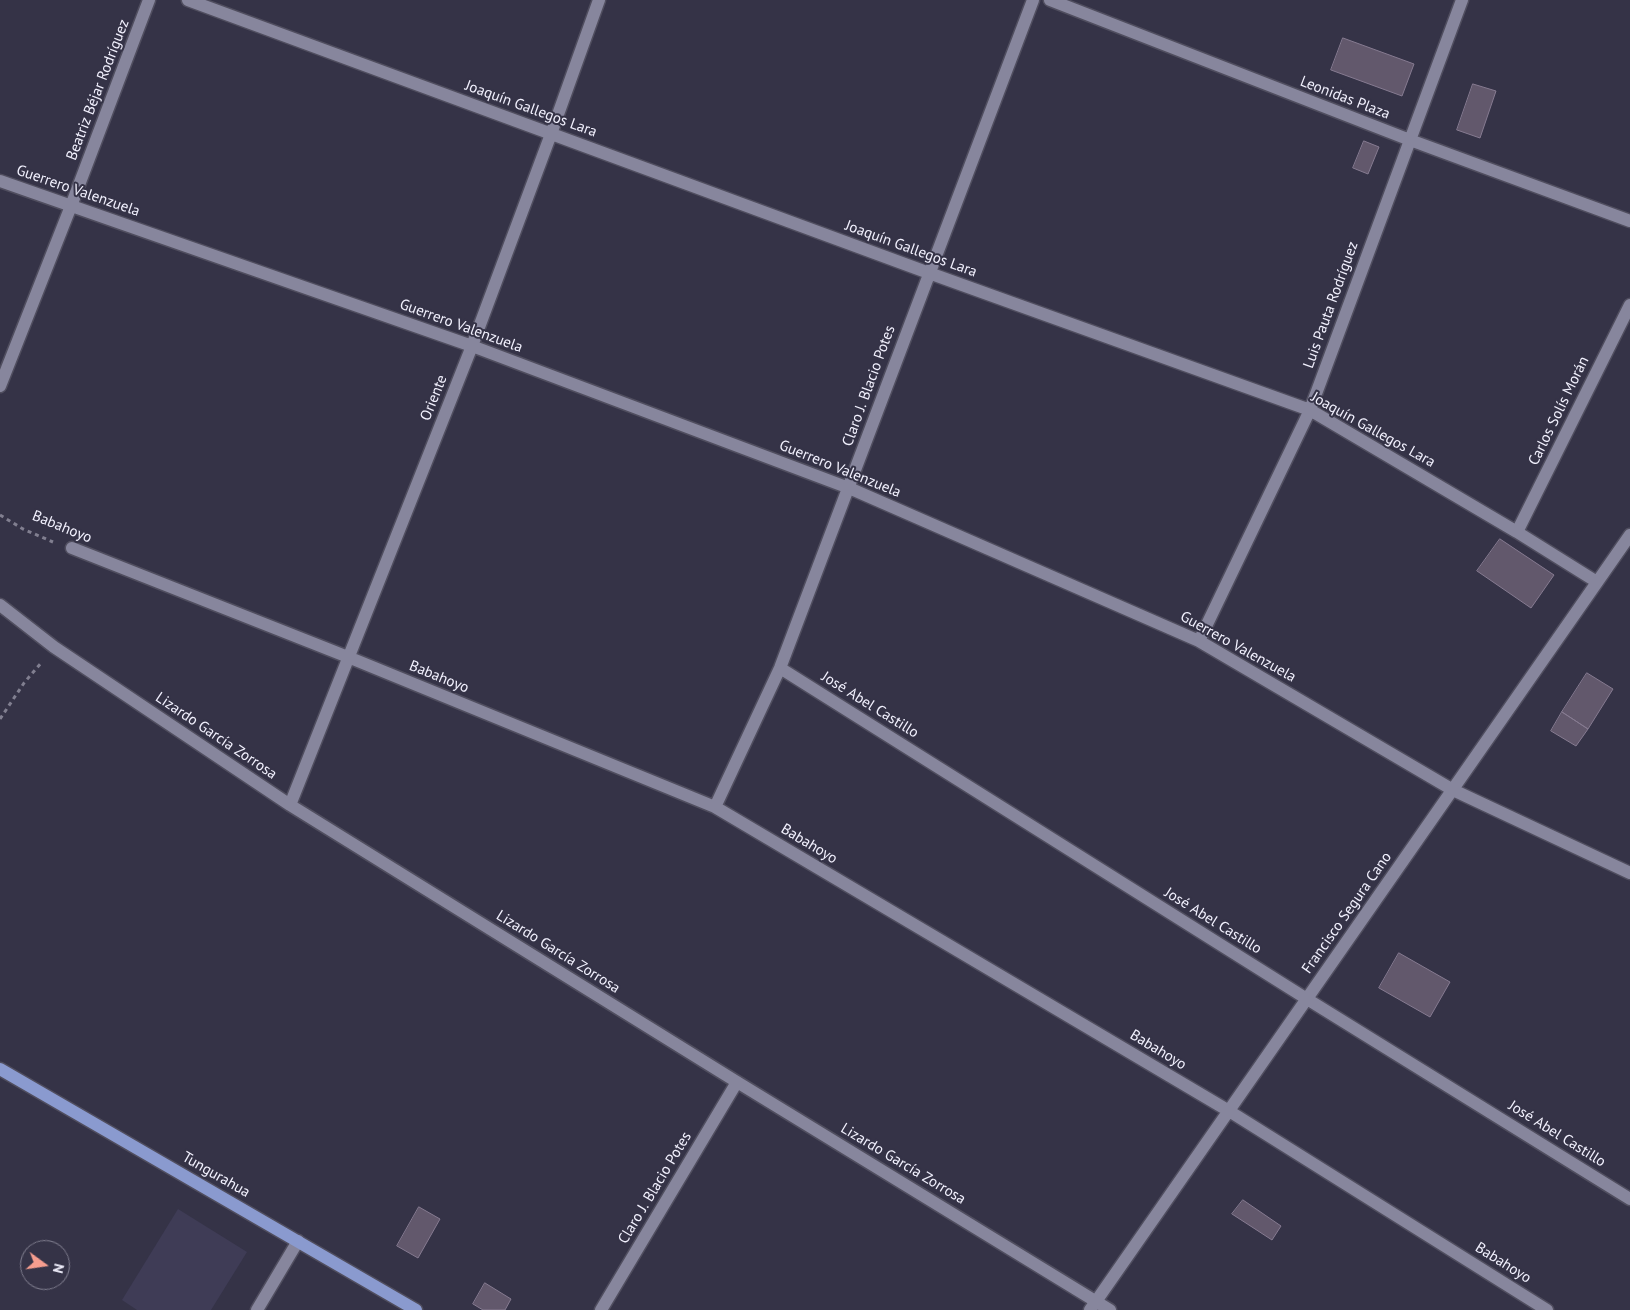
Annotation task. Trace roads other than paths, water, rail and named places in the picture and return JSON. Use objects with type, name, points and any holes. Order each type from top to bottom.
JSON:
[{"type":"main road","name":"Tungurahua","points":[[0,1069],[416,1310]]},
{"type":"street","name":"Beatriz Béjar Rodríguez","points":[[0,386],[149,0]]},
{"type":"street","name":"Joaquín Gallegos Lara","points":[[188,0],[929,273],[1310,410],[1517,532],[1597,582]]},
{"type":"street","name":"Oriente","points":[[290,805],[472,346],[599,0]]},
{"type":"street","name":"Claro J. Blacio Potes","points":[[715,807],[780,668],[1033,0]]},
{"type":"street","name":"Leonidas Plaza","points":[[1050,0],[1410,140],[1630,221]]},
{"type":"street","name":"Luis Pauta Rodríguez","points":[[1199,640],[1310,410],[1462,0]]},
{"type":"street","name":"Guerrero Valenzuela","points":[[0,181],[472,346],[849,488],[1199,640],[1453,790],[1630,873]]},
{"type":"street","name":"Carlos Solís Morán","points":[[1517,532],[1630,305]]},
{"type":"street","name":"Francisco Segura Cano","points":[[1093,1306],[1630,535]]},
{"type":"street","name":"Babahoyo","points":[[72,548],[348,657],[715,807],[1229,1111],[1547,1310]]},
{"type":"street","name":"Lizardo García Zorrosa","points":[[0,605],[54,647],[290,805],[737,1082],[1093,1306],[1110,1310]]},
{"type":"street","name":"José Abel Castillo","points":[[780,668],[1307,999],[1630,1199]]},
{"type":"street","name":"Claro J. Blacio Potes","points":[[601,1310],[737,1082]]},
{"type":"street","points":[[257,1310],[298,1241]]}]
